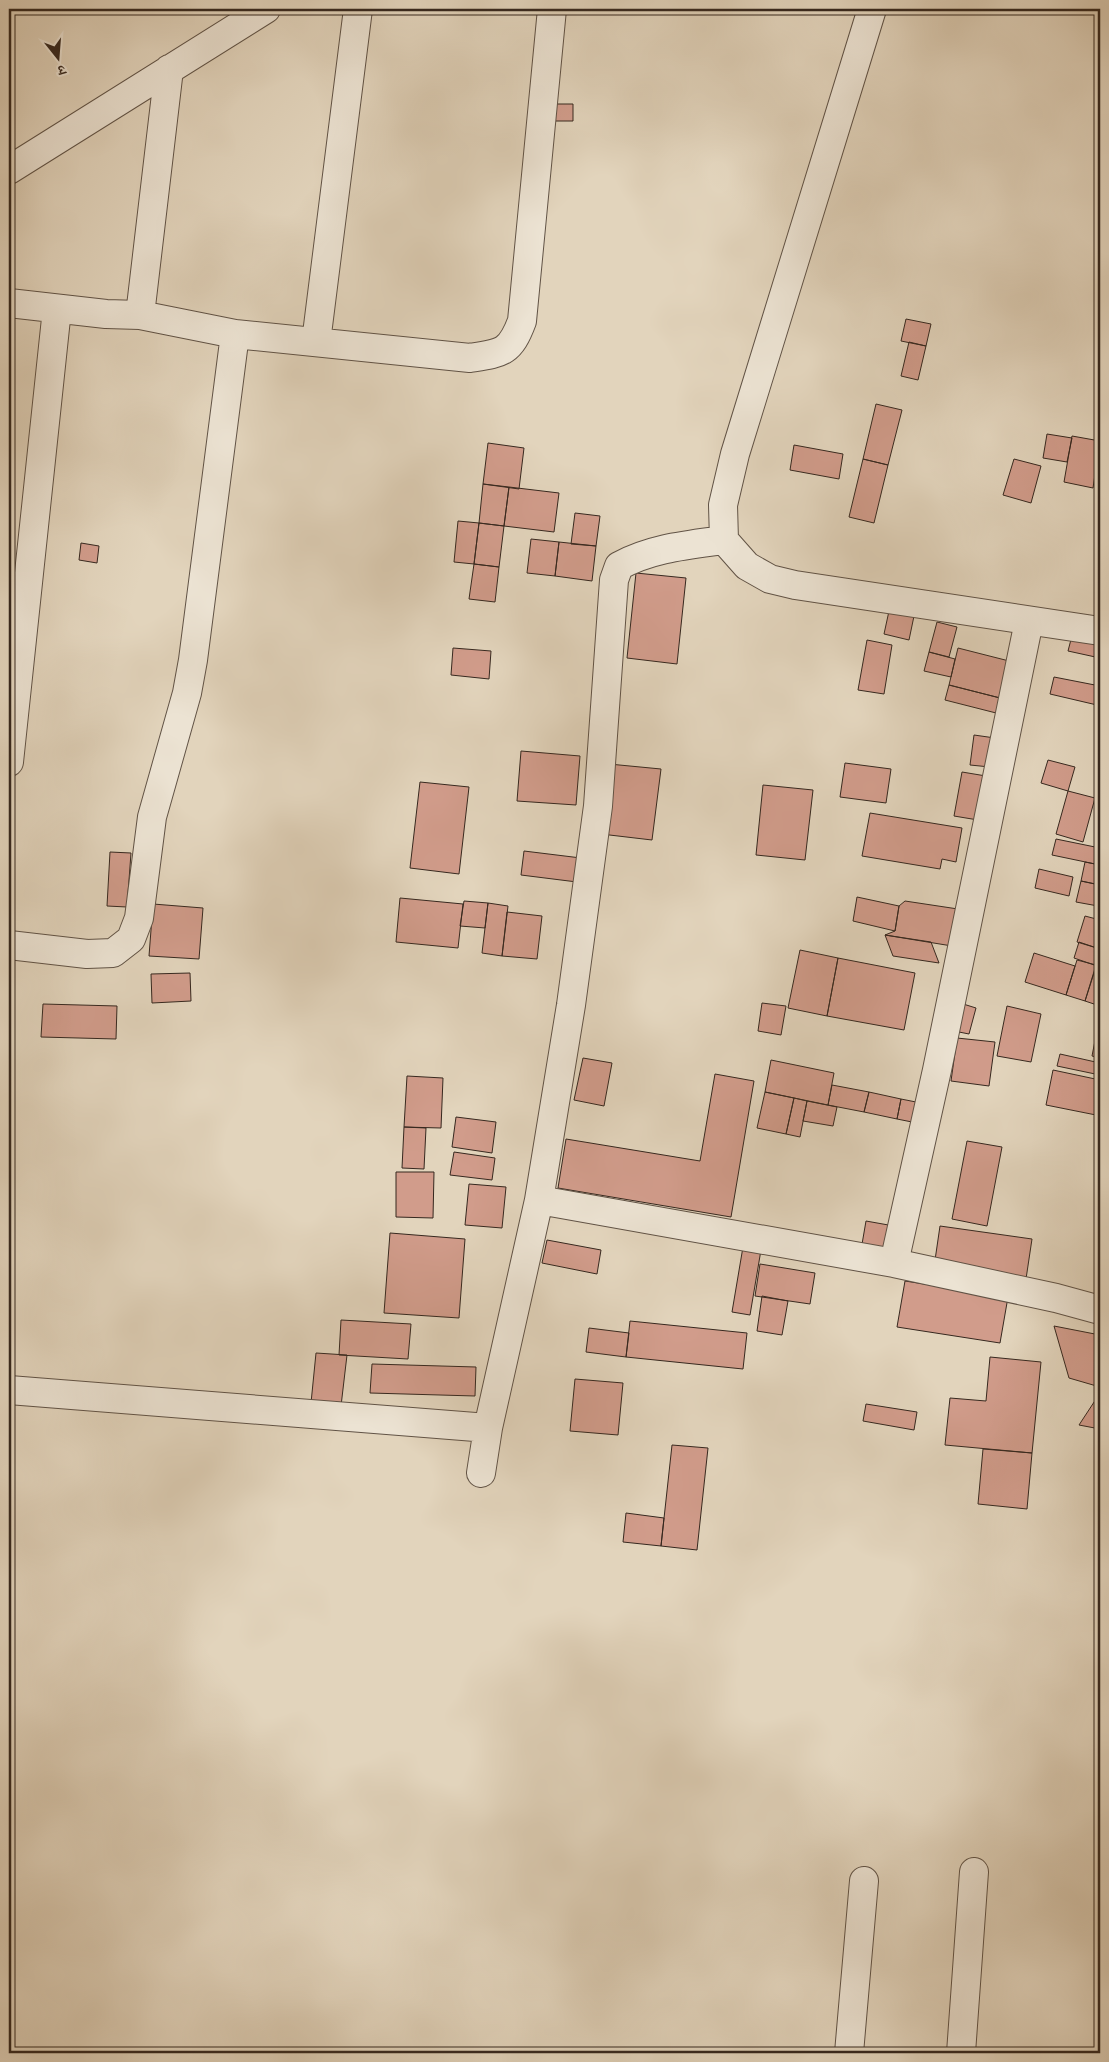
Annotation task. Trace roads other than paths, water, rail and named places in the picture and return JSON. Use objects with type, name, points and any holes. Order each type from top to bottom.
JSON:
[{"type":"street","points":[[9,170],[266,9]]},
{"type":"street","points":[[316,342],[358,9]]},
{"type":"street","points":[[9,303],[106,314],[140,315],[235,334],[470,358],[498,354],[515,340],[522,321],[552,9]]},
{"type":"street","points":[[872,9],[735,454],[723,505],[724,540],[747,566],[770,579],[795,585],[1100,631]]},
{"type":"street","points":[[140,315],[169,69]]},
{"type":"street","points":[[9,762],[57,309]]},
{"type":"street","points":[[9,945],[87,954],[113,953],[131,939],[139,918],[152,817],[187,693],[193,660],[235,334]]},
{"type":"street","points":[[481,1473],[488,1428],[539,1200],[571,1005],[598,806],[614,580],[619,566],[638,555],[724,540]]},
{"type":"street","points":[[894,1263],[1029,621]]},
{"type":"street","points":[[539,1200],[894,1263],[1056,1298],[1100,1310]]},
{"type":"street","points":[[9,1390],[488,1428]]},
{"type":"street","points":[[961,2053],[974,1872]]},
{"type":"street","points":[[849,2053],[864,1881]]}]
